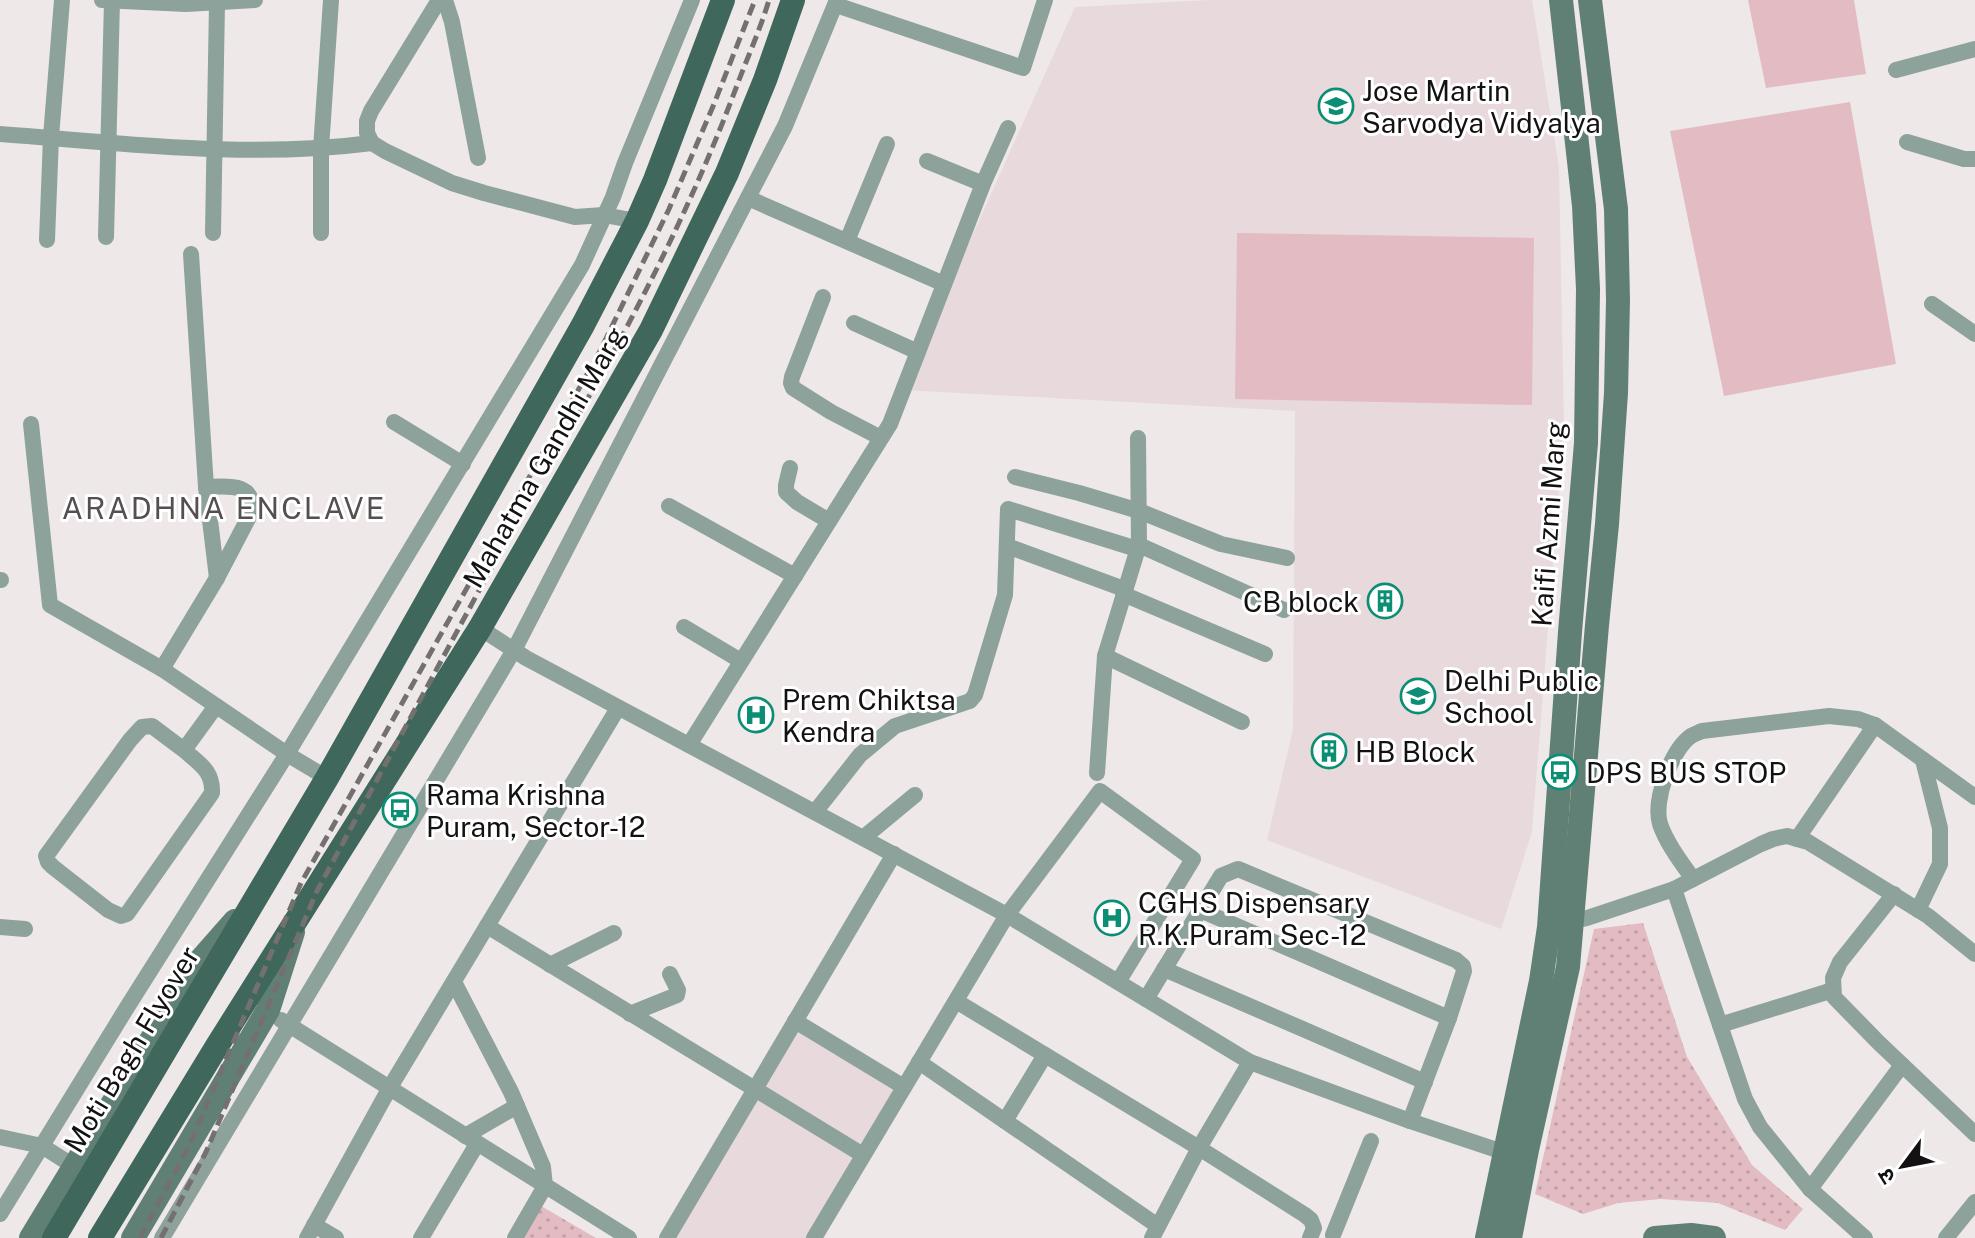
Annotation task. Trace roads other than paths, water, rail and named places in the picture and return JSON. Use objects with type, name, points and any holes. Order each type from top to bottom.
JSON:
[{"type":"main road","name":"Mahatma Gandhi Marg","points":[[261,891],[583,325],[637,221],[723,0]]},
{"type":"main road","name":"Mahatma Gandhi Marg","points":[[298,918],[480,628],[651,330],[727,173],[793,0]]},
{"type":"main road","name":"Moti Bagh Flyover","points":[[54,1238],[261,891]]},
{"type":"main road","points":[[100,1238],[298,918]]},
{"type":"street","points":[[47,240],[51,137],[62,0]]},
{"type":"street","points":[[102,0],[217,3],[255,0]]},
{"type":"street","points":[[321,233],[321,149],[331,0]]},
{"type":"street","points":[[442,0],[371,111],[367,133],[372,143],[452,183],[484,193],[575,217],[604,215],[637,221]]},
{"type":"street","points":[[442,0],[452,22],[478,158]]},
{"type":"street","points":[[0,1214],[287,754],[582,265],[692,0]]},
{"type":"street","points":[[162,1238],[514,650],[785,126],[837,2],[1023,68],[1045,0]]},
{"type":"street","name":"Kaifi Azmi Marg","points":[[1487,1238],[1516,1156],[1541,981],[1560,924],[1570,632],[1586,443],[1588,289],[1584,206],[1561,0]]},
{"type":"street","points":[[1590,0],[1616,209],[1616,393],[1607,524],[1560,924],[1674,889],[1773,839],[1787,836],[1808,842],[1894,894],[1975,954]]},
{"type":"street","points":[[106,237],[112,1]]},
{"type":"street","points":[[213,233],[217,3]]},
{"type":"street","points":[[1896,70],[1975,49]]},
{"type":"street","points":[[689,745],[890,424],[983,184],[1008,128]]},
{"type":"street","points":[[0,134],[215,149],[321,149],[372,143]]},
{"type":"street","points":[[1907,142],[1964,159],[1975,159]]},
{"type":"street","points":[[847,241],[887,144]]},
{"type":"street","points":[[927,161],[983,184]]},
{"type":"street","points":[[748,198],[944,284]]},
{"type":"street","points":[[191,254],[206,487],[217,578]]},
{"type":"street","points":[[823,297],[792,377],[793,388],[881,438]]},
{"type":"street","points":[[1932,304],[1975,334]]},
{"type":"street","points":[[854,323],[918,352]]},
{"type":"street","points":[[394,422],[463,464]]},
{"type":"street","points":[[31,424],[50,605],[162,669],[327,778]]},
{"type":"street","points":[[1097,773],[1105,656],[1138,547],[1138,438]]},
{"type":"street","points":[[790,468],[786,492],[829,521]]},
{"type":"street","points":[[1015,477],[1139,511],[1221,544],[1287,558]]},
{"type":"street","points":[[162,669],[217,578],[251,513],[253,503],[246,492],[237,486],[206,487]]},
{"type":"street","points":[[669,506],[795,576]]},
{"type":"street","points":[[815,812],[860,755],[895,726],[970,701],[975,695],[1005,595],[1008,509],[1138,547],[1284,610]]},
{"type":"street","points":[[1007,546],[1124,592],[1265,654]]},
{"type":"street","points":[[684,627],[741,661]]},
{"type":"street","points":[[480,628],[618,708],[1007,915],[1250,1062],[1516,1156],[1510,1238]]},
{"type":"street","points":[[1105,656],[1242,722]]},
{"type":"street","points":[[184,750],[216,706]]},
{"type":"street","points":[[336,1238],[310,1231],[389,1089],[618,708]]},
{"type":"street","points":[[1693,879],[1671,846],[1657,809],[1669,766],[1678,750],[1690,737],[1712,729],[1829,716],[1858,719],[1875,725],[1975,797]]},
{"type":"street","points":[[1797,839],[1875,725]]},
{"type":"street","points":[[152,726],[184,750],[209,774],[213,781],[212,793],[127,914],[121,916],[108,910],[53,867],[46,856],[142,727],[152,726]]},
{"type":"street","points":[[1918,910],[1940,864],[1940,828],[1923,760]]},
{"type":"street","points":[[814,1238],[1007,915],[1100,791],[1193,859],[1118,982]]},
{"type":"street","points":[[863,838],[915,795]]},
{"type":"street","points":[[667,1238],[894,854]]},
{"type":"street","points":[[1146,999],[1221,876],[1238,869],[1456,960],[1464,971],[1410,1121]]},
{"type":"street","points":[[1674,889],[1752,1113],[1810,1189],[1865,1238]]},
{"type":"street","points":[[31,1238],[198,963],[261,891]]},
{"type":"street","points":[[1894,894],[1840,962],[1833,978],[1834,997],[1975,1134]]},
{"type":"street","points":[[1200,910],[1449,1018]]},
{"type":"street","points":[[133,1238],[268,1010],[298,918]]},
{"type":"street","points":[[487,926],[863,1155]]},
{"type":"street","points":[[0,927],[25,929]]},
{"type":"street","points":[[550,965],[614,933]]},
{"type":"street","points":[[1164,969],[1425,1082]]},
{"type":"street","points":[[630,1014],[677,995],[678,990],[670,974]]},
{"type":"street","points":[[454,982],[517,1106],[543,1167],[545,1186],[515,1238]]},
{"type":"street","points":[[1720,1025],[1833,990]]},
{"type":"street","points":[[956,1001],[1305,1215],[1311,1220],[1312,1233],[1337,1236],[1371,1141]]},
{"type":"street","points":[[268,1010],[288,1026],[618,1235]]},
{"type":"street","points":[[795,1021],[904,1087]]},
{"type":"street","points":[[1005,1121],[1045,1055]]},
{"type":"street","points":[[919,1062],[1155,1232],[1199,1148],[1250,1062]]},
{"type":"street","points":[[1810,1189],[1902,1065]]},
{"type":"street","points":[[421,1238],[471,1140],[517,1106]]},
{"type":"street","points":[[0,1137],[42,1146],[75,1167]]},
{"type":"street","points":[[1946,1238],[1975,1202]]},
{"type":"street","points":[[1655,1238],[1691,1235],[1714,1238]]},
{"type":"railway","points":[[140,1238],[190,1144],[301,883],[599,353],[669,209],[755,0]]},
{"type":"railway","points":[[557,452],[633,316],[679,223],[720,128],[769,0]]},
{"type":"railway","points":[[161,1238],[206,1152],[317,891],[509,535]]},
{"type":"place","name":"Jose Martin Sarvodya Vidyalya","points":[[1336,106]]},
{"type":"place","name":"CB block","points":[[1385,601]]},
{"type":"place","name":"Delhi Public School","points":[[1418,696]]},
{"type":"place","name":"Prem Chiktsa Kendra","points":[[756,715]]},
{"type":"place","name":"HB Block","points":[[1329,751]]},
{"type":"place","name":"DPS BUS STOP","points":[[1560,772]]},
{"type":"place","name":"Rama Krishna Puram, Sector-12","points":[[400,810]]},
{"type":"place","name":"CGHS Dispensary R.K.Puram Sec-12","points":[[1112,918]]},
{"type":"district","name":"ARADHNA ENCLAVE","points":[[224,508]]}]
